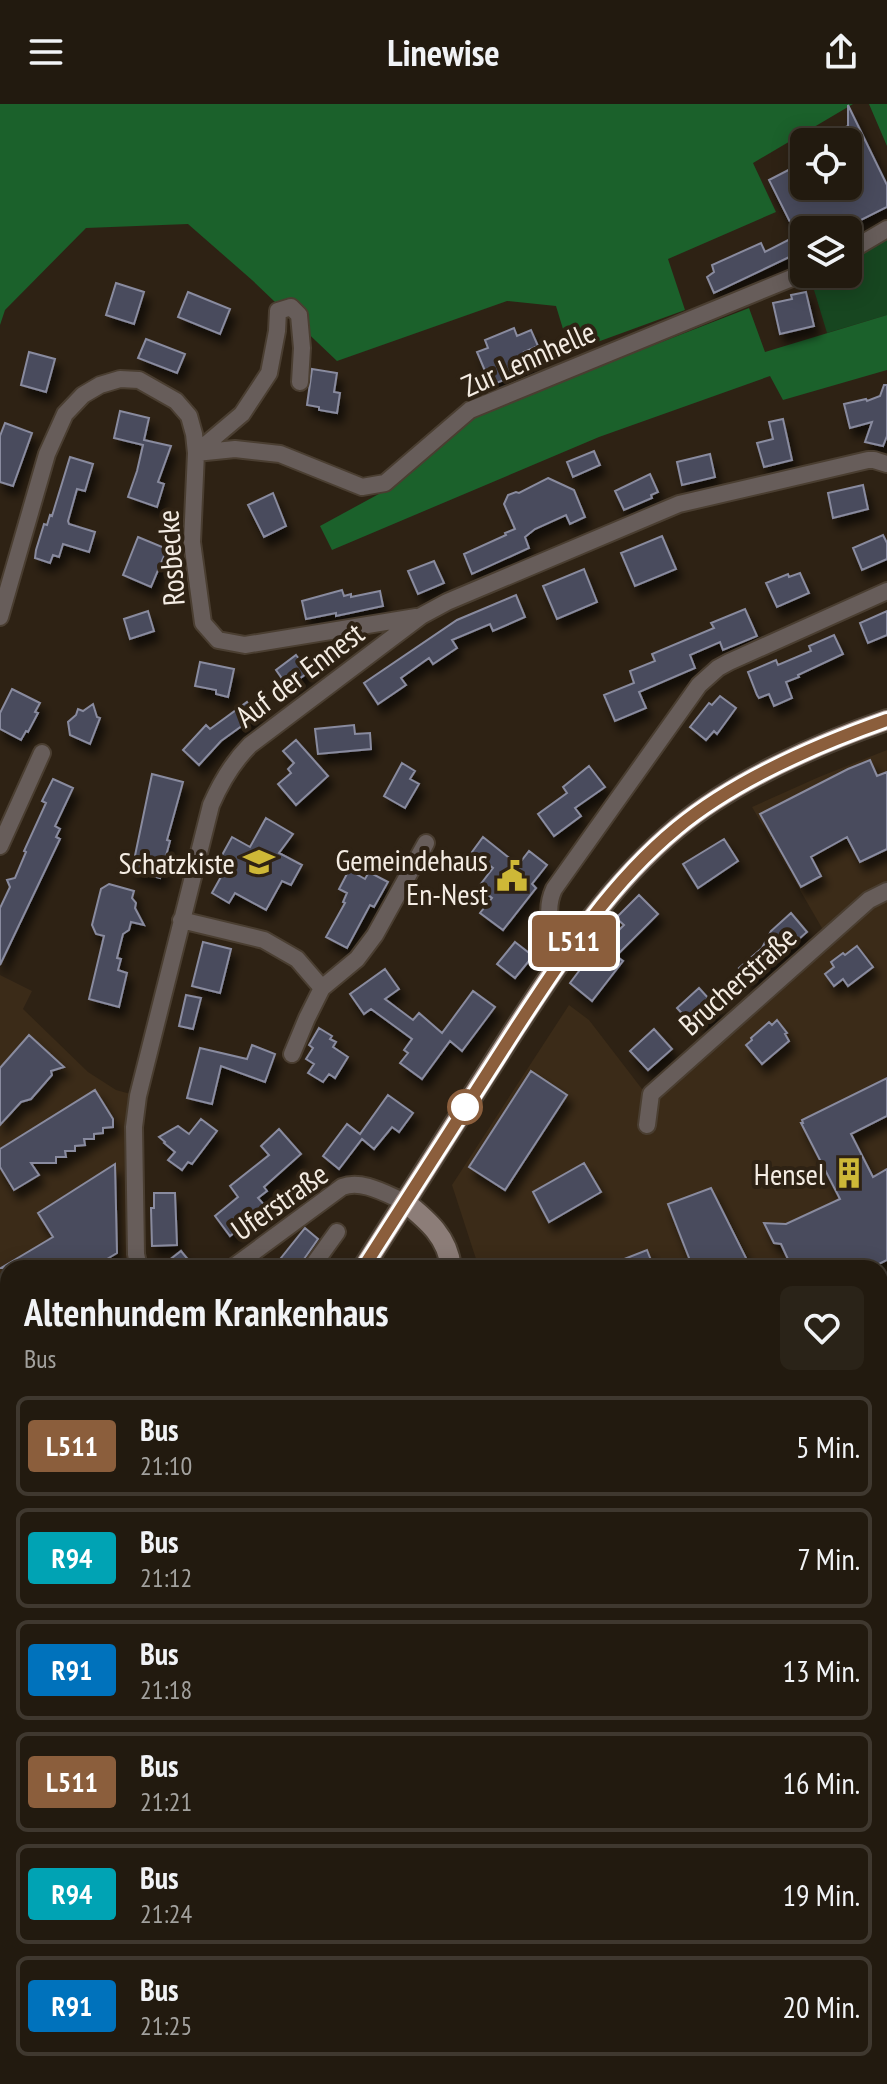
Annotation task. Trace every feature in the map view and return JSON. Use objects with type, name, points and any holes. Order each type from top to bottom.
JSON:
[{"type":"main road","points":[[368,1260],[563,957],[620,882],[696,813],[742,785],[788,760],[887,720]]},
{"type":"main road","points":[[405,1202],[432,1224],[449,1260]]},
{"type":"street","points":[[862,244],[887,229]]},
{"type":"street","name":"Zur Lennhelle","points":[[196,453],[235,449],[280,454],[362,487],[385,483],[470,410],[790,279]]},
{"type":"street","points":[[196,453],[242,414],[249,404],[269,373],[278,311],[291,307],[299,315],[302,348],[300,382]]},
{"type":"street","name":"Rosbecke","points":[[0,617],[47,454],[65,414],[83,395],[100,385],[120,379],[139,380],[157,389],[176,401],[189,416],[196,453],[192,542],[203,623],[218,640],[245,645],[421,616]]},
{"type":"street","name":"Auf der Ennest","points":[[137,1260],[136,1112],[211,805],[233,762],[250,745],[421,616],[447,602],[679,504],[868,460],[887,464]]},
{"type":"street","points":[[563,957],[548,919],[548,906],[554,889],[699,685],[729,662],[887,591]]},
{"type":"street","points":[[0,846],[42,753]]},
{"type":"street","points":[[292,1054],[322,988],[357,959],[375,935],[426,843]]},
{"type":"street","name":"Brucherstraße","points":[[647,1125],[651,1094],[869,900],[887,891]]},
{"type":"street","points":[[181,920],[264,940],[297,959],[322,988]]},
{"type":"street","name":"Uferstraße","points":[[243,1260],[342,1187],[355,1184],[405,1202]]},
{"type":"street","points":[[317,1260],[337,1232]]},
{"type":"shaded area","points":[[887,750],[887,1260],[476,1260],[452,1185],[569,1005],[589,1020],[652,1102],[830,942],[752,807]]},
{"type":"shaded area","points":[[0,975],[32,991],[23,1009],[88,1072],[116,1090],[138,1096],[139,1260],[0,1260]]},
{"type":"green space","points":[[0,104],[853,104],[812,128],[790,128],[790,141],[753,163],[776,212],[668,259],[685,310],[570,352],[556,306],[507,301],[337,361],[188,224],[86,228],[5,310],[0,325]]},
{"type":"green space","points":[[869,104],[887,104],[887,146]]},
{"type":"green space","points":[[887,239],[887,315],[827,333],[813,288],[862,288],[862,252]]},
{"type":"green space","points":[[749,308],[765,352],[887,315],[887,370],[783,400],[770,376],[599,437],[332,550],[320,526],[388,489],[474,415]]},
{"type":"building","points":[[848,105],[859,128],[844,128],[848,126]]},
{"type":"building","points":[[862,134],[887,185],[887,207],[862,220],[862,216],[790,216],[790,222],[769,180],[790,169],[790,200],[862,200]]},
{"type":"building","points":[[790,239],[790,257],[714,293],[707,277],[714,272],[712,265],[761,243],[765,252]]},
{"type":"building","points":[[116,283],[144,292],[134,324],[106,315]]},
{"type":"building","points":[[188,292],[230,309],[220,334],[178,317]]},
{"type":"building","points":[[806,292],[814,326],[780,334],[773,303]]},
{"type":"building","points":[[514,328],[517,336],[531,330],[538,346],[524,352],[532,369],[491,385],[477,352],[488,348],[485,340]]},
{"type":"building","points":[[146,339],[185,354],[177,373],[138,358]]},
{"type":"building","points":[[29,352],[55,359],[46,392],[21,385]]},
{"type":"building","points":[[312,369],[337,373],[334,392],[340,393],[337,413],[307,405]]},
{"type":"building","points":[[884,385],[887,385],[887,436],[883,446],[865,442],[872,422],[850,428],[844,404],[880,396]]},
{"type":"building","points":[[120,411],[149,418],[144,440],[171,446],[158,482],[164,484],[157,507],[128,497],[143,445],[114,438]]},
{"type":"building","points":[[783,419],[792,460],[764,467],[757,443],[773,439],[769,422]]},
{"type":"building","points":[[5,423],[32,433],[13,486],[0,482],[0,436]]},
{"type":"building","points":[[594,451],[600,465],[573,477],[567,462]]},
{"type":"building","points":[[710,454],[715,477],[682,485],[677,462]]},
{"type":"building","points":[[70,457],[93,464],[85,491],[77,489],[69,524],[95,532],[89,552],[63,544],[59,557],[53,555],[50,563],[35,558],[36,550],[44,524],[47,525],[52,516]]},
{"type":"building","points":[[650,474],[658,492],[651,495],[652,498],[624,510],[615,491]]},
{"type":"building","points":[[548,478],[574,490],[585,517],[570,524],[566,515],[535,529],[525,537],[529,548],[472,574],[464,554],[515,529],[504,504],[508,495],[519,493]]},
{"type":"building","points":[[863,485],[868,509],[833,518],[828,493]]},
{"type":"building","points":[[273,493],[286,526],[264,537],[248,505]]},
{"type":"building","points":[[883,535],[887,543],[887,559],[862,570],[853,548]]},
{"type":"building","points":[[662,536],[676,569],[635,586],[621,553]]},
{"type":"building","points":[[138,537],[167,549],[151,587],[123,575]]},
{"type":"building","points":[[434,561],[444,583],[418,594],[408,571]]},
{"type":"building","points":[[584,569],[597,602],[557,619],[543,586]]},
{"type":"building","points":[[800,573],[809,593],[777,607],[766,583],[788,574],[789,577]]},
{"type":"building","points":[[342,590],[344,596],[351,594],[351,597],[380,591],[383,606],[306,619],[302,601]]},
{"type":"building","points":[[516,595],[525,617],[493,631],[490,624],[452,640],[457,648],[433,664],[429,658],[401,678],[406,685],[378,704],[364,683],[457,620]]},
{"type":"building","points":[[745,609],[757,636],[723,650],[720,642],[690,655],[695,668],[639,692],[646,708],[615,721],[604,695],[634,683],[630,671],[655,661],[652,654],[714,628],[711,623]]},
{"type":"building","points":[[148,611],[154,631],[130,639],[124,619]]},
{"type":"building","points":[[887,611],[887,635],[868,643],[860,623]]},
{"type":"building","points":[[834,635],[843,654],[786,682],[792,698],[774,706],[769,694],[759,698],[748,672],[776,660],[778,665],[811,651],[809,646]]},
{"type":"building","points":[[296,655],[306,668],[306,674],[288,687],[276,670]]},
{"type":"building","points":[[200,662],[234,669],[228,697],[216,694],[216,690],[195,686]]},
{"type":"building","points":[[12,689],[40,703],[35,712],[38,713],[21,740],[0,729],[0,713]]},
{"type":"building","points":[[720,696],[736,708],[717,734],[714,731],[706,740],[690,727],[709,703],[712,705]]},
{"type":"building","points":[[247,702],[257,715],[221,741],[199,765],[183,750],[206,725],[210,729]]},
{"type":"building","points":[[93,704],[100,718],[90,744],[70,735],[68,722],[78,709],[83,711]]},
{"type":"building","points":[[354,725],[355,734],[370,733],[371,749],[318,754],[315,729]]},
{"type":"building","points":[[296,740],[328,776],[296,805],[278,784],[291,773],[288,769],[294,763],[283,751]]},
{"type":"building","points":[[870,760],[877,776],[887,772],[887,849],[860,862],[847,837],[811,857],[821,876],[801,887],[760,814]]},
{"type":"building","points":[[402,763],[415,771],[410,779],[419,784],[405,808],[384,796]]},
{"type":"building","points":[[589,766],[605,787],[575,808],[581,816],[554,836],[538,814],[567,793],[563,787]]},
{"type":"building","points":[[152,774],[183,782],[160,878],[132,870]]},
{"type":"building","points":[[53,779],[73,788],[55,826],[60,829],[56,837],[60,839],[0,965],[0,908],[10,887],[7,880],[15,878]]},
{"type":"building","name":"Schatzkiste","points":[[266,818],[293,834],[279,853],[302,865],[291,885],[282,881],[266,910],[235,893],[229,903],[212,893],[222,875],[217,873],[224,859],[221,857],[232,837],[250,847]]},
{"type":"building","name":"Gemeindehaus En-Nest","points":[[483,837],[518,865],[529,851],[547,865],[532,884],[536,888],[503,930],[480,913],[492,898],[480,885],[493,868],[472,852]]},
{"type":"building","points":[[724,839],[738,861],[698,888],[683,864]]},
{"type":"building","points":[[349,870],[365,879],[369,872],[388,882],[374,907],[370,905],[347,948],[326,937],[345,903],[347,893],[339,889]]},
{"type":"building","points":[[109,884],[134,891],[132,898],[144,925],[131,922],[129,930],[123,934],[117,958],[121,959],[118,970],[127,973],[119,1007],[89,999],[104,936],[96,934],[92,925],[101,889]]},
{"type":"building","points":[[639,895],[658,914],[616,956],[623,961],[592,1001],[570,983],[600,943],[603,946],[624,925],[616,918]]},
{"type":"building","points":[[791,913],[807,932],[751,981],[739,968],[762,948],[771,931]]},
{"type":"building","points":[[203,942],[231,949],[220,993],[192,986]]},
{"type":"building","points":[[515,942],[533,956],[515,978],[497,964]]},
{"type":"building","points":[[857,946],[873,967],[848,986],[843,979],[834,986],[825,974],[834,967],[831,962]]},
{"type":"building","points":[[385,969],[399,989],[385,999],[413,1020],[419,1013],[442,1033],[473,991],[495,1007],[462,1051],[450,1041],[422,1079],[400,1063],[408,1053],[404,1050],[412,1039],[371,1009],[364,1014],[350,994]]},
{"type":"building","points":[[699,988],[719,1010],[704,1024],[695,1014],[688,1020],[677,1008]]},
{"type":"building","points":[[186,995],[201,998],[193,1029],[179,1026]]},
{"type":"building","points":[[777,1020],[789,1041],[762,1064],[746,1045],[769,1022],[772,1025]]},
{"type":"building","points":[[319,1028],[332,1036],[330,1039],[336,1042],[333,1047],[348,1057],[335,1078],[329,1074],[323,1082],[308,1073],[314,1064],[306,1059],[313,1048],[309,1045]]},
{"type":"building","points":[[654,1029],[672,1049],[648,1070],[630,1051]]},
{"type":"building","points":[[29,1035],[64,1067],[51,1071],[52,1075],[31,1099],[21,1102],[0,1125],[0,1068]]},
{"type":"building","points":[[252,1045],[275,1054],[265,1082],[221,1066],[212,1104],[187,1098],[200,1048],[247,1059]]},
{"type":"building","points":[[531,1071],[567,1095],[505,1190],[469,1167]]},
{"type":"building","name":"Hensel","points":[[887,1078],[887,1116],[851,1134],[873,1177],[887,1169],[887,1260],[788,1260],[781,1244],[774,1243],[764,1223],[786,1224],[840,1199],[802,1120]]},
{"type":"building","points":[[95,1090],[113,1119],[113,1127],[103,1128],[103,1133],[94,1134],[94,1139],[84,1139],[85,1145],[75,1146],[75,1151],[65,1151],[66,1157],[56,1157],[56,1163],[31,1163],[39,1175],[14,1190],[0,1167],[0,1149]]},
{"type":"building","points":[[388,1095],[413,1113],[399,1132],[392,1127],[374,1149],[362,1139],[339,1169],[323,1156],[347,1124],[360,1134]]},
{"type":"building","points":[[201,1119],[217,1131],[192,1164],[188,1162],[182,1170],[168,1160],[175,1152],[159,1137],[178,1126],[189,1134]]},
{"type":"building","points":[[279,1129],[301,1154],[264,1187],[267,1191],[258,1198],[267,1208],[230,1236],[215,1216],[238,1197],[230,1186],[269,1155],[261,1146]]},
{"type":"building","points":[[584,1163],[601,1192],[549,1222],[533,1192]]},
{"type":"building","points":[[115,1164],[117,1253],[105,1260],[14,1260],[53,1237],[38,1213]]},
{"type":"building","points":[[711,1188],[747,1260],[690,1260],[668,1204]]},
{"type":"building","points":[[154,1193],[175,1193],[177,1245],[152,1246],[151,1208],[154,1208]]},
{"type":"building","points":[[305,1228],[318,1239],[303,1260],[279,1260]]},
{"type":"building","points":[[647,1250],[651,1260],[622,1260]]},
{"type":"building","points":[[181,1251],[188,1260],[169,1260]]},
{"type":"bus line","name":"L511","points":[[368,1260],[546,982],[590,918],[638,863],[696,813],[742,785],[788,760],[887,720]]},
{"type":"place","name":"Schatzkiste","points":[[259,862]]},
{"type":"place","name":"Gemeindehaus En-Nest","points":[[512,876]]},
{"type":"place","name":"Hensel","points":[[849,1173]]}]
